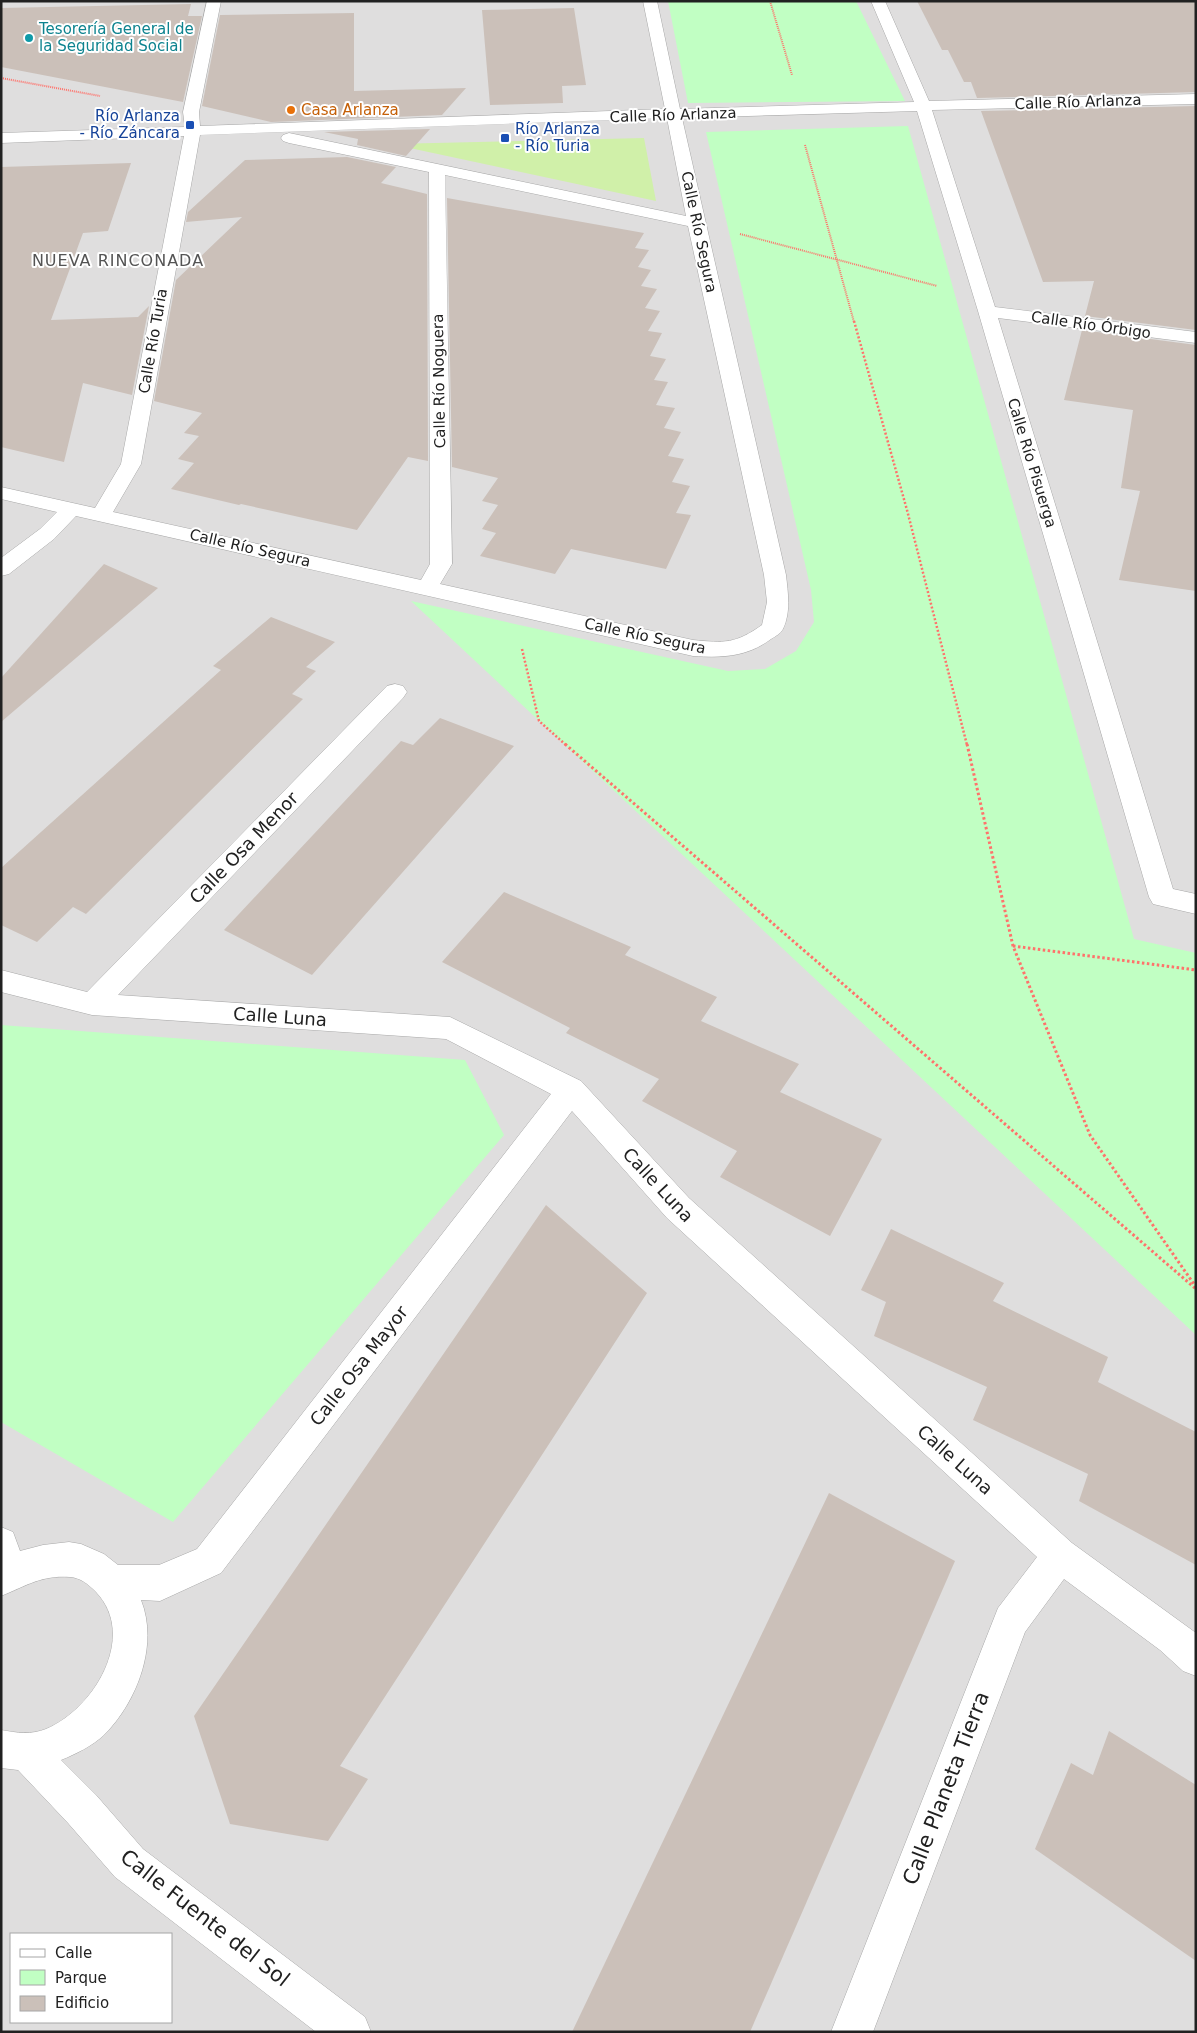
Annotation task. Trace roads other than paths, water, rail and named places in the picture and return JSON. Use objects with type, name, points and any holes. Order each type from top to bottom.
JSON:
[{"type":"street","name":"Calle Río Turia","points":[[101,515],[131,464],[193,131],[191,112],[214,1]]},
{"type":"street","name":"Calle Río Segura","points":[[1,493],[693,648],[725,651],[752,643],[772,628],[778,602],[775,575],[696,222],[650,1]]},
{"type":"street","name":"Calle Río Pisuerga","points":[[878,1],[923,106],[987,311],[1162,898],[1196,904]]},
{"type":"street","name":"Calle Río Arlanza","points":[[1,138],[802,109],[1196,99]]},
{"type":"street","points":[[245,129],[696,222]]},
{"type":"street","name":"Calle Río Noguera","points":[[427,588],[441,564],[437,169]]},
{"type":"street","name":"Calle Río Órbigo","points":[[987,311],[1196,338]]},
{"type":"street","points":[[1,570],[47,534],[72,508]]},
{"type":"street","name":"Calle Osa Menor","points":[[92,1004],[395,692]]},
{"type":"street","name":"Calle Luna","points":[[1,981],[92,1004],[450,1028],[571,1090],[678,1208],[1060,1555],[1173,1637],[1196,1658]]},
{"type":"street","name":"Calle Osa Mayor","points":[[112,1582],[160,1583],[209,1560],[571,1090]]},
{"type":"street","name":"Calle Planeta Tierra","points":[[852,2032],[1011,1622],[1060,1555]]},
{"type":"street","points":[[4,1566],[66,1559],[92,1566],[112,1582],[126,1606],[131,1634],[126,1667],[111,1698],[88,1724],[58,1743],[14,1751]]},
{"type":"street","name":"Calle Fuente del Sol","points":[[14,1751],[82,1809],[128,1863],[350,2032]]},
{"type":"place","name":"Tesorería General de la Seguridad Social","points":[[29,38]]},
{"type":"place","name":"Casa Arlanza","points":[[291,110]]},
{"type":"place","name":"Río Arlanza - Río Záncara","points":[[190,125]]},
{"type":"place","name":"Río Arlanza - Río Turia","points":[[505,138]]},
{"type":"district","name":"NUEVA RINCONADA","points":[[118,260]]}]
